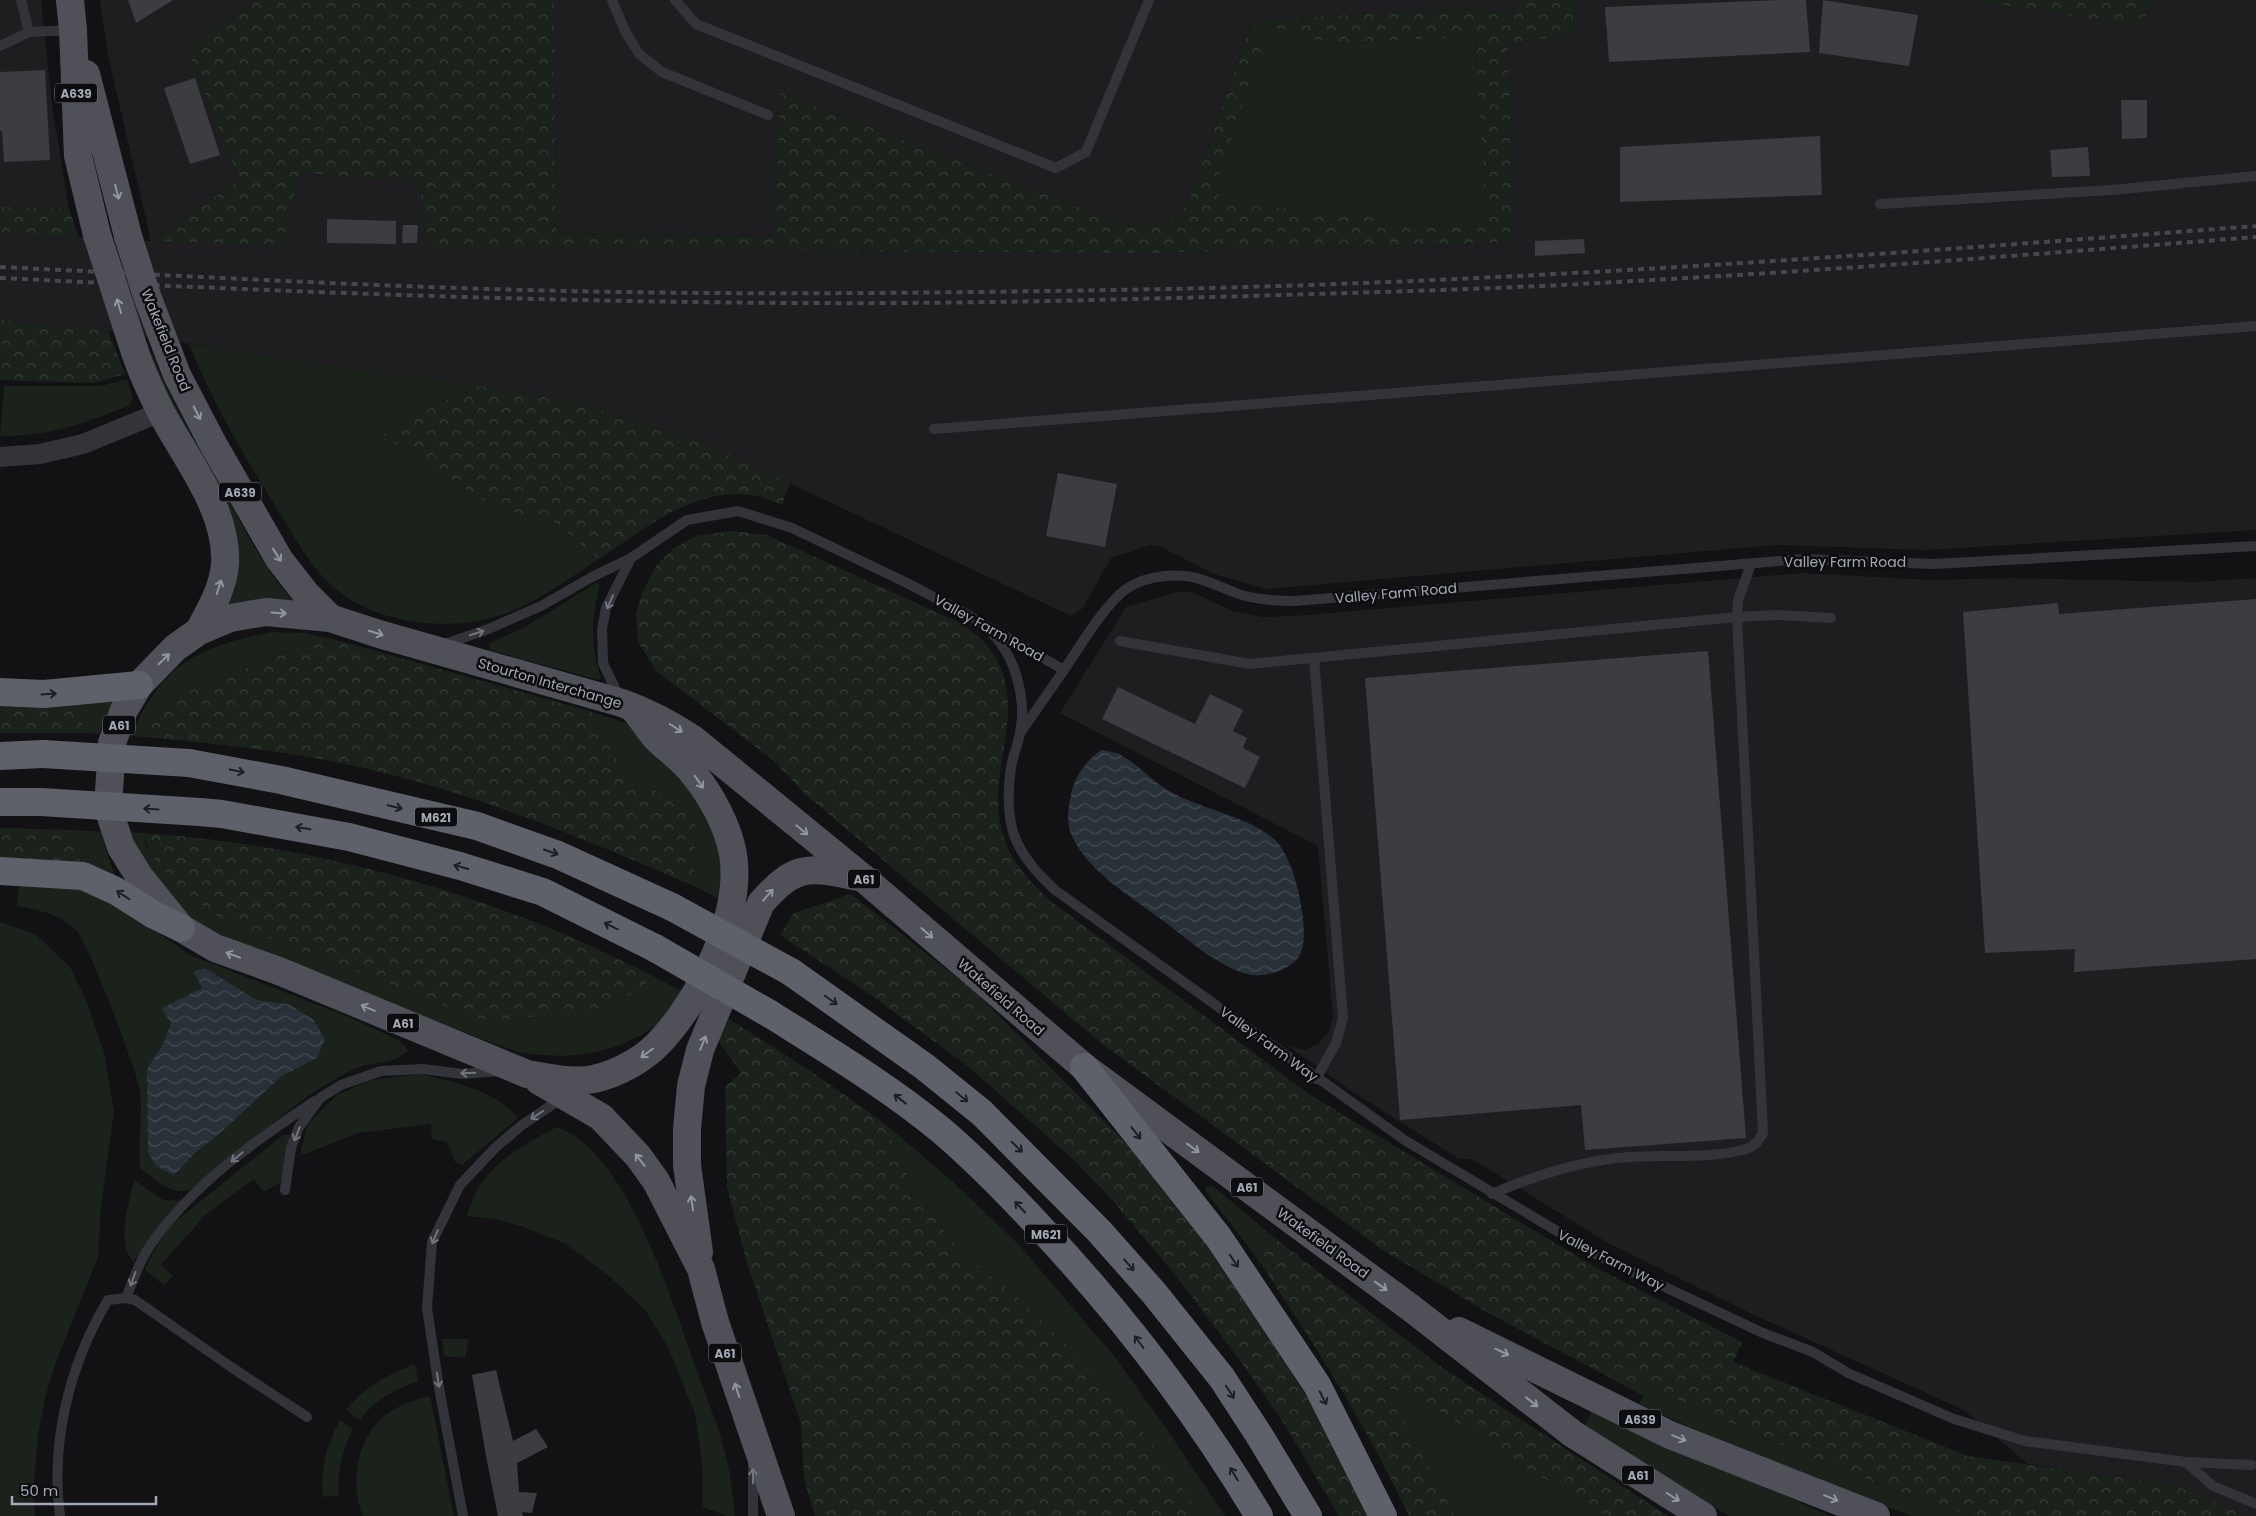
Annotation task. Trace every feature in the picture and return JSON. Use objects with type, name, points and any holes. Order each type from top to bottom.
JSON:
[{"type":"highway","points":[[0,692],[44,694],[138,685]]},
{"type":"highway","name":"M621","points":[[0,756],[43,754],[189,763],[280,780],[476,826],[558,855],[672,907],[791,972],[925,1067],[982,1113],[1099,1231],[1154,1293],[1222,1378],[1308,1516]]},
{"type":"highway","name":"M621","points":[[0,802],[41,802],[222,814],[349,837],[460,866],[543,892],[655,948],[770,1014],[887,1089],[943,1132],[1002,1188],[1067,1256],[1128,1328],[1223,1457],[1259,1516]]},
{"type":"highway","points":[[0,871],[83,876],[116,891],[154,915],[181,928]]},
{"type":"highway","points":[[1084,1067],[1230,1254],[1317,1385],[1383,1516]]},
{"type":"main road","name":"Wakefield Road","points":[[70,0],[78,156],[97,235],[135,352],[161,412],[204,488],[220,526],[225,564],[220,589],[199,631]]},
{"type":"main road","name":"Wakefield Road","points":[[73,30],[128,236],[147,296],[169,354],[213,444],[279,559],[307,595],[330,618]]},
{"type":"main road","name":"Stourton Interchange","points":[[266,612],[330,618],[627,705],[655,737],[694,773],[724,826],[733,854],[734,889],[721,941],[678,1021],[656,1046],[634,1063],[593,1079],[554,1079],[521,1072],[279,971],[216,948],[181,928],[139,876],[121,847],[108,808],[112,743],[124,710],[138,685],[175,648],[199,631],[230,618],[266,612]]},
{"type":"main road","name":"Wakefield Road","points":[[627,705],[666,722],[693,738],[862,877],[1084,1067],[1411,1308],[1573,1434],[1703,1516]]},
{"type":"main road","name":"A61","points":[[781,1516],[715,1322],[701,1269],[687,1165],[687,1129],[691,1086],[700,1050],[761,903],[778,884],[795,872],[824,870],[862,877]]},
{"type":"main road","name":"A61","points":[[521,1072],[601,1117],[638,1156],[656,1182],[701,1269]]},
{"type":"main road","name":"A639","points":[[1411,1308],[1670,1435],[1876,1516]]},
{"type":"street","points":[[0,457],[40,454],[84,444],[161,412]]},
{"type":"lane","points":[[21,0],[29,32]]},
{"type":"lane","points":[[612,0],[625,31],[639,54],[662,72],[768,115]]},
{"type":"lane","points":[[675,0],[696,24],[1056,168],[1086,152],[1149,0]]},
{"type":"lane","points":[[0,46],[29,32],[73,30]]},
{"type":"lane","points":[[1880,204],[2112,190],[2256,176]]},
{"type":"lane","points":[[934,429],[2256,326]]},
{"type":"lane","name":"Valley Farm Road","points":[[430,648],[486,630],[541,606],[592,577],[631,558],[687,520],[738,512],[792,528],[968,615],[1064,670],[1105,611],[1121,593],[1143,581],[1168,575],[1193,577],[1242,595],[1266,601],[1294,601],[1803,559],[1934,564],[2256,546]]},
{"type":"lane","points":[[627,705],[603,663],[602,629],[606,608],[631,558]]},
{"type":"lane","points":[[1492,1194],[1513,1185],[1565,1169],[1618,1158],[1691,1156],[1743,1150],[1759,1141],[1762,1133],[1737,617],[1738,600],[1751,564]]},
{"type":"lane","name":"Valley Farm Way","points":[[968,615],[990,631],[1008,653],[1018,680],[1021,704],[1021,733],[1011,766],[1009,786],[1010,810],[1014,834],[1022,852],[1037,873],[1054,890],[1406,1142],[1599,1256],[1763,1333],[1813,1352],[1848,1373],[1954,1419],[2025,1441],[2186,1462],[2252,1465]]},
{"type":"lane","points":[[1120,641],[1250,664],[1737,617],[1778,615],[1832,618]]},
{"type":"lane","points":[[1314,658],[1343,1018],[1336,1043],[1316,1079]]},
{"type":"lane","points":[[1021,733],[1064,670]]},
{"type":"lane","points":[[126,1298],[137,1269],[153,1240],[190,1197],[266,1133],[341,1085],[381,1071],[423,1069],[462,1074],[521,1072]]},
{"type":"lane","points":[[463,1516],[439,1388],[427,1308],[432,1242],[460,1185],[496,1148],[522,1125],[593,1079]]},
{"type":"lane","points":[[285,1190],[291,1148],[299,1127],[320,1098]]},
{"type":"lane","points":[[60,1516],[58,1501],[59,1453],[68,1396],[78,1362],[97,1318],[108,1300],[126,1298],[135,1300],[307,1417]]},
{"type":"lane","points":[[753,1436],[753,1516]]},
{"type":"lane","points":[[2186,1462],[2213,1486],[2256,1504]]},
{"type":"shaded area","points":[[0,0],[41,0],[52,105],[69,209],[0,207]]},
{"type":"shaded area","points":[[100,0],[259,0],[187,48],[239,180],[152,240],[299,173],[419,181],[428,249],[1155,253],[1515,242],[1507,43],[1574,35],[1573,0],[1969,0],[2143,27],[2151,0],[2256,0],[2256,530],[1926,550],[1776,545],[1266,589],[1214,574],[1161,547],[1151,545],[1111,558],[1082,609],[1071,616],[706,444],[579,403],[472,385],[344,368],[108,331],[0,320],[0,233],[151,241],[108,56]]},
{"type":"shaded area","points":[[554,0],[1519,0],[1513,15],[1474,9],[1252,20],[1189,202],[1175,220],[1131,227],[780,93],[775,237],[556,234]]},
{"type":"shaded area","points":[[1802,573],[1932,580],[2010,578],[2194,582],[2256,578],[2256,1516],[2247,1516],[2173,1485],[2028,1464],[1964,1410],[1752,1314],[1608,1243],[1472,1159],[1459,1159],[1353,1092],[1288,1046],[1305,1050],[1318,1044],[1329,1031],[1333,1016],[1318,846],[1060,713],[1126,607],[1177,592],[1192,592],[1233,611],[1263,617],[1294,616]]},
{"type":"green space","points":[[259,0],[554,0],[556,234],[775,237],[780,93],[1131,227],[1175,220],[1189,202],[1248,32],[1262,45],[1214,189],[1223,200],[1241,206],[1376,213],[1376,223],[1477,227],[1486,217],[1475,36],[1332,44],[1277,29],[1268,19],[1474,9],[1513,15],[1519,0],[1573,0],[1574,35],[1507,43],[1515,242],[1155,253],[428,249],[419,181],[299,173],[283,245],[151,241],[239,180],[187,48]]},
{"type":"green space","points":[[1969,0],[2151,0],[2143,27]]},
{"type":"green space","points":[[1268,19],[1277,29],[1332,44],[1475,36],[1486,217],[1477,227],[1376,223],[1376,213],[1240,206],[1223,200],[1213,189],[1262,45],[1248,32],[1252,20]]},
{"type":"green space","points":[[0,207],[69,209],[79,238],[0,233]]},
{"type":"green space","points":[[0,320],[108,331],[125,374],[94,383],[0,380]]},
{"type":"green space","points":[[189,344],[344,368],[472,385],[383,434],[499,510],[552,520],[599,559],[527,604],[501,615],[481,620],[437,624],[415,622],[393,618],[353,601],[320,574],[301,548],[232,434],[209,390]]},
{"type":"green space","points":[[142,353],[152,354],[159,372],[193,438],[255,548],[274,578],[297,604],[223,615],[228,583]]},
{"type":"green space","points":[[127,379],[133,398],[130,405],[66,428],[35,434],[0,436],[4,386],[101,386]]},
{"type":"green space","points":[[472,385],[579,403],[706,444],[790,483],[782,505],[766,498],[734,494],[692,503],[654,523],[599,559],[552,520],[499,510],[382,435]]},
{"type":"green space","points":[[732,531],[767,535],[962,624],[983,641],[999,664],[1007,688],[1006,737],[998,788],[999,813],[1007,847],[1017,864],[1048,899],[1309,1094],[1593,1266],[1742,1342],[1733,1362],[1968,1456],[2174,1485],[2247,1516],[1971,1516],[1897,1492],[1640,1385],[1635,1391],[1492,1315],[1381,1249],[1101,1043],[806,795],[772,759],[656,671],[638,642],[636,613],[644,589],[656,566],[673,549],[696,536]]},
{"type":"green space","points":[[596,583],[600,585],[593,621],[593,643],[601,678],[599,680],[489,650],[490,643],[525,627]]},
{"type":"green space","points":[[271,632],[305,633],[344,642],[300,646],[165,702],[146,737],[131,736],[143,711],[156,691],[170,675],[185,663],[222,645]]},
{"type":"green space","points":[[344,642],[592,712],[623,772],[696,815],[694,886],[612,851],[529,819],[445,790],[402,778],[333,761],[280,752],[146,737],[164,702],[300,646]]},
{"type":"green space","points":[[105,700],[112,702],[113,705],[99,734],[82,733],[82,703]]},
{"type":"green space","points":[[0,701],[82,703],[82,733],[0,733]]},
{"type":"green space","points":[[592,712],[635,726],[721,825],[728,904],[694,886],[696,815],[623,772]]},
{"type":"green space","points":[[0,828],[75,830],[81,868],[0,861]]},
{"type":"green space","points":[[75,830],[102,832],[106,851],[115,875],[114,878],[81,868]]},
{"type":"green space","points":[[126,832],[143,833],[146,847],[647,983],[653,976],[688,995],[660,1022],[646,1032],[614,1047],[597,1052],[561,1056],[512,1050],[225,938],[185,916],[156,888]]},
{"type":"green space","points":[[143,833],[251,845],[358,866],[410,880],[514,914],[575,939],[653,976],[647,983],[621,1000],[588,1012],[484,1021],[223,920],[175,883],[155,860]]},
{"type":"green space","points":[[19,880],[89,887],[119,905],[190,955],[351,1018],[400,1041],[408,1050],[396,1059],[359,1067],[331,1082],[290,1109],[197,1187],[181,1191],[173,1190],[140,1168],[141,1102],[137,1080],[112,1008],[82,940],[76,930],[56,916],[17,906]],"holes":[[[205,968],[257,1000],[288,1004],[313,1019],[317,1058],[282,1076],[219,1134],[195,1153],[147,1069],[164,1042],[171,1022],[190,995],[202,988]]]},
{"type":"green space","points":[[851,894],[975,992],[1126,1143],[1189,1219],[1257,1316],[1318,1415],[1369,1516],[1339,1516],[1285,1425],[1242,1363],[1177,1277],[1113,1201],[1074,1160],[964,1063],[868,993],[780,935],[794,913]]},
{"type":"green space","points":[[0,922],[35,934],[70,967],[86,1000],[104,1052],[114,1111],[101,1207],[98,1257],[55,1364],[45,1398],[38,1434],[33,1493],[35,1516],[0,1516]]},
{"type":"green space","points":[[729,1019],[815,1074],[884,1123],[910,1182],[958,1250],[1017,1297],[1112,1389],[1192,1502],[1195,1516],[815,1516],[804,1479],[801,1423],[747,1263],[727,1187],[725,1087],[741,1073],[717,1039]]},
{"type":"green space","points":[[420,1074],[473,1088],[498,1100],[518,1118],[462,1165],[455,1162],[447,1142],[432,1139],[431,1124],[358,1133],[300,1156],[307,1125],[337,1095],[371,1080]]},
{"type":"green space","points":[[884,1123],[951,1180],[1020,1246],[1115,1357],[1225,1516],[1195,1516],[1192,1502],[1017,1297],[958,1250],[910,1182]]},
{"type":"green space","points":[[557,1127],[582,1142],[604,1165],[624,1194],[642,1228],[658,1264],[724,1447],[735,1516],[727,1516],[703,1507],[702,1462],[695,1414],[669,1349],[645,1310],[609,1276],[564,1243],[521,1226],[495,1219],[467,1216],[477,1190],[494,1168],[514,1152]]},
{"type":"green space","points":[[283,1135],[290,1135],[281,1182],[264,1192],[254,1179],[206,1214],[161,1265],[173,1276],[164,1285],[145,1270],[150,1258],[171,1225]]},
{"type":"green space","points":[[134,1180],[163,1200],[183,1201],[133,1262],[125,1244],[125,1222]]},
{"type":"green space","points":[[1208,1186],[1213,1186],[1271,1235],[1254,1254],[1207,1193],[1205,1189]]},
{"type":"green space","points":[[1271,1235],[1444,1369],[1668,1516],[1607,1516],[1505,1456],[1422,1399],[1384,1387],[1455,1516],[1409,1516],[1375,1448],[1337,1382],[1254,1254]]},
{"type":"green space","points":[[442,1339],[469,1339],[465,1358],[444,1356]]},
{"type":"green space","points":[[415,1364],[418,1381],[378,1401],[360,1420],[346,1410],[362,1394],[378,1382]]},
{"type":"green space","points":[[1640,1385],[1897,1492],[1971,1516],[1912,1516],[1848,1493],[1707,1435],[1639,1404],[1643,1396],[1635,1391]]},
{"type":"green space","points":[[1383,1387],[1422,1399],[1505,1456],[1607,1516],[1455,1516]]},
{"type":"green space","points":[[430,1396],[454,1516],[363,1516],[359,1503],[356,1476],[358,1463],[367,1437],[389,1412],[406,1403]]},
{"type":"green space","points":[[1593,1409],[1830,1516],[1729,1516],[1584,1427]]},
{"type":"green space","points":[[340,1420],[353,1429],[341,1461],[339,1495],[323,1497],[322,1476],[325,1457]]},
{"type":"water","points":[[1101,750],[1117,753],[1126,758],[1171,792],[1254,826],[1277,842],[1284,851],[1295,878],[1304,925],[1302,950],[1299,957],[1293,963],[1278,972],[1260,975],[1251,975],[1233,969],[1201,950],[1112,883],[1088,861],[1072,836],[1068,821],[1068,811],[1073,788],[1078,776],[1090,759]]},
{"type":"water","points":[[205,968],[257,1000],[288,1004],[313,1019],[325,1039],[317,1058],[282,1076],[219,1134],[195,1153],[174,1175],[156,1166],[148,1152],[147,1069],[164,1042],[171,1023],[162,1008],[202,988],[194,972]]},
{"type":"building","points":[[128,0],[173,0],[136,23]]},
{"type":"building","points":[[1806,0],[1810,52],[1609,62],[1605,7]]},
{"type":"building","points":[[1823,0],[1918,15],[1909,66],[1819,53]]},
{"type":"building","points":[[45,70],[50,160],[4,162],[2,131],[0,131],[0,72]]},
{"type":"building","points":[[195,78],[220,155],[190,164],[164,88]]},
{"type":"building","points":[[2121,100],[2147,100],[2147,138],[2122,139]]},
{"type":"building","points":[[1820,136],[1822,195],[1620,202],[1620,147]]},
{"type":"building","points":[[2088,147],[2090,176],[2052,177],[2050,150]]},
{"type":"building","points":[[327,219],[396,221],[396,244],[327,243]]},
{"type":"building","points":[[403,225],[418,225],[417,243],[402,243]]},
{"type":"building","points":[[1584,239],[1585,253],[1535,256],[1535,241]]},
{"type":"building","points":[[1058,473],[1117,484],[1105,547],[1046,536]]},
{"type":"building","points":[[2256,599],[2256,959],[2074,972],[2075,949],[1985,953],[1963,612],[2058,603],[2059,614]]},
{"type":"building","points":[[1708,651],[1746,1138],[1585,1150],[1581,1105],[1400,1120],[1365,678]]},
{"type":"building","points":[[1118,687],[1195,724],[1210,694],[1243,710],[1233,731],[1247,738],[1243,748],[1260,757],[1245,788],[1102,719]]},
{"type":"building","points":[[496,1370],[513,1441],[536,1429],[548,1447],[517,1463],[519,1492],[537,1493],[532,1513],[522,1512],[523,1516],[498,1516],[487,1461],[472,1375]]},
{"type":"railway","points":[[0,267],[354,284],[567,291],[839,293],[1112,290],[1255,287],[1541,275],[1684,267],[2256,226]]},
{"type":"railway","points":[[0,278],[503,298],[860,303],[1026,301],[1392,292],[1585,284],[1711,277],[2256,237]]}]
